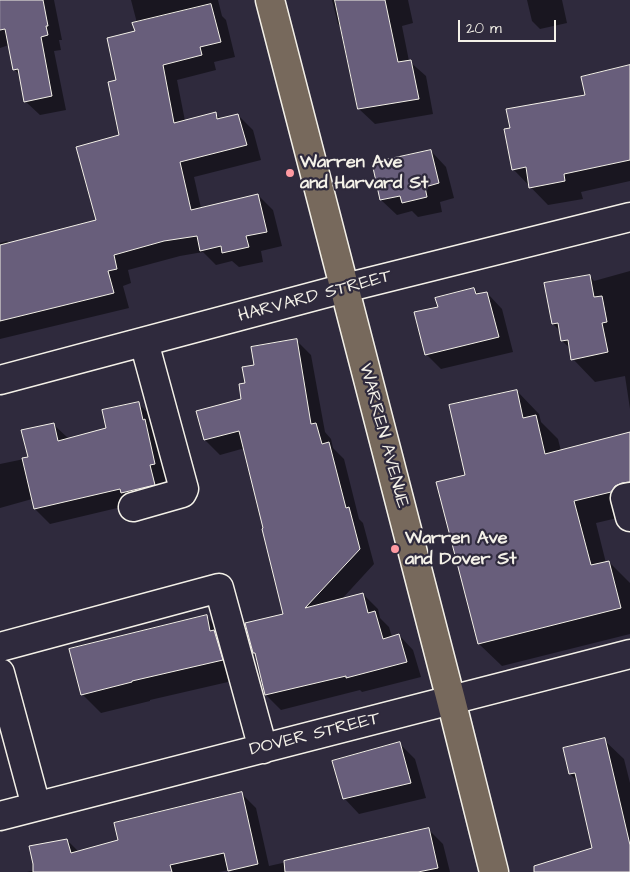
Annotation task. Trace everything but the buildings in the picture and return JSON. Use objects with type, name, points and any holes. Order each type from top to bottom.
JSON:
[{"type":"main road","name":"WARREN AVENUE","points":[[270,0],[494,872]]},
{"type":"street","name":"HARVARD STREET","points":[[0,380],[345,288],[630,217]]},
{"type":"street","points":[[133,507],[182,493],[184,489],[144,342]]},
{"type":"street","points":[[630,497],[625,498],[630,517]]},
{"type":"street","points":[[0,647],[219,588],[263,748]]},
{"type":"street","name":"DOVER STREET","points":[[0,816],[630,654]]},
{"type":"street","points":[[0,673],[36,806]]},
{"type":"place","name":"Warren Ave and Harvard St","points":[[290,173]]},
{"type":"place","name":"Warren Ave and Dover St","points":[[395,549]]}]
